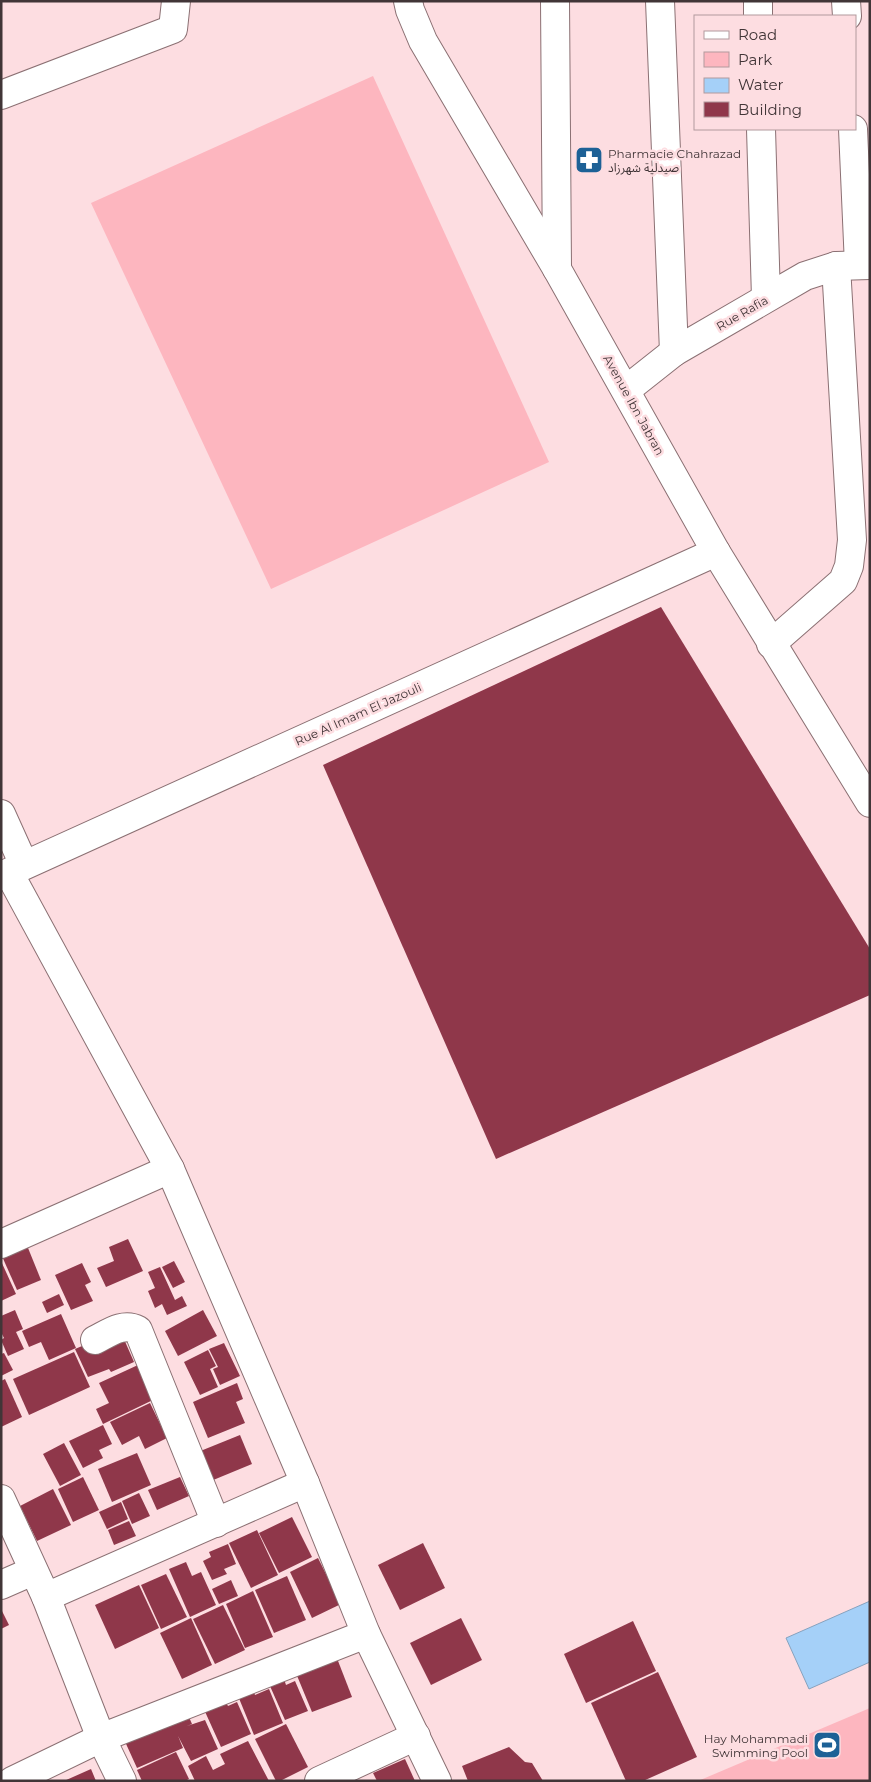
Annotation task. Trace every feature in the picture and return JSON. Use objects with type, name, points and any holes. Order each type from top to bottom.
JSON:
[{"type":"street","points":[[1,94],[173,29],[176,1]]},
{"type":"street","name":"Avenue Ibn Jabran","points":[[408,1],[423,41],[626,390],[716,552],[870,803]]},
{"type":"street","points":[[555,1],[557,270]]},
{"type":"street","points":[[660,1],[674,352]]},
{"type":"street","points":[[758,1],[758,15]]},
{"type":"street","points":[[846,1],[847,15]]},
{"type":"street","points":[[761,130],[766,298]]},
{"type":"street","points":[[772,644],[843,581],[849,566],[852,540],[855,265],[853,130]]},
{"type":"street","name":"Rue Rafia","points":[[626,390],[674,352],[804,276],[855,265]]},
{"type":"street","name":"Rue Al Imam El Jazouli","points":[[11,871],[716,552]]},
{"type":"street","points":[[1,814],[11,871],[170,1169],[305,1482],[366,1634],[437,1781]]},
{"type":"street","points":[[1,1244],[170,1169]]},
{"type":"street","points":[[95,1340],[126,1326],[138,1330],[216,1523]]},
{"type":"street","points":[[46,1597],[305,1482]]},
{"type":"street","points":[[1,1499],[46,1597],[101,1738],[122,1781]]},
{"type":"street","points":[[1,1585],[33,1570]]},
{"type":"street","points":[[12,1781],[101,1738],[366,1634]]},
{"type":"street","points":[[319,1781],[416,1736]]},
{"type":"green space","points":[[373,76],[549,462],[271,589],[91,203]]},
{"type":"green space","name":"Hay Mohammadi Swimming Pool","points":[[870,1708],[870,1781],[698,1781]]},
{"type":"water","points":[[870,1601],[870,1662],[809,1689],[786,1638]]},
{"type":"building","points":[[661,607],[870,949],[870,995],[496,1159],[323,765]]},
{"type":"building","points":[[128,1239],[143,1271],[106,1287],[97,1268],[114,1261],[109,1247]]},
{"type":"building","points":[[26,1243],[41,1280],[17,1290],[1,1254]]},
{"type":"building","points":[[1,1261],[16,1294],[1,1301]]},
{"type":"building","points":[[174,1261],[185,1282],[173,1288],[162,1267]]},
{"type":"building","points":[[82,1263],[91,1282],[85,1285],[93,1301],[71,1310],[55,1275]]},
{"type":"building","points":[[160,1267],[175,1300],[182,1296],[187,1306],[167,1315],[162,1304],[155,1308],[148,1291],[155,1288],[148,1272]]},
{"type":"building","points":[[59,1294],[64,1305],[47,1313],[42,1302]]},
{"type":"building","points":[[15,1310],[23,1329],[16,1332],[24,1349],[8,1356],[1,1340],[4,1338],[1,1332],[1,1316]]},
{"type":"building","points":[[203,1310],[217,1336],[178,1356],[165,1331]]},
{"type":"building","points":[[61,1314],[76,1348],[49,1360],[41,1342],[29,1347],[22,1331]]},
{"type":"building","points":[[120,1330],[134,1362],[111,1372],[109,1369],[88,1377],[75,1349]]},
{"type":"building","points":[[224,1343],[240,1376],[220,1385],[213,1369],[218,1367],[209,1349]]},
{"type":"building","points":[[208,1350],[216,1366],[210,1369],[218,1387],[200,1395],[184,1362]]},
{"type":"building","points":[[74,1352],[90,1387],[29,1415],[13,1379]]},
{"type":"building","points":[[4,1353],[13,1370],[1,1376],[1,1354]]},
{"type":"building","points":[[138,1365],[155,1399],[103,1424],[96,1409],[109,1403],[99,1383]]},
{"type":"building","points":[[5,1379],[22,1417],[1,1427],[1,1381]]},
{"type":"building","points":[[237,1383],[243,1399],[236,1402],[245,1423],[208,1438],[193,1402]]},
{"type":"building","points":[[150,1403],[167,1438],[145,1449],[139,1436],[122,1445],[110,1422]]},
{"type":"building","points":[[103,1425],[112,1444],[99,1450],[103,1458],[83,1468],[69,1441]]},
{"type":"building","points":[[240,1435],[252,1464],[206,1483],[193,1454]]},
{"type":"building","points":[[64,1443],[81,1475],[60,1486],[43,1454]]},
{"type":"building","points":[[137,1453],[151,1485],[112,1502],[98,1469]]},
{"type":"building","points":[[83,1477],[99,1510],[73,1522],[58,1489]]},
{"type":"building","points":[[180,1477],[189,1496],[157,1510],[148,1490]]},
{"type":"building","points":[[53,1489],[71,1525],[37,1541],[20,1506]]},
{"type":"building","points":[[139,1493],[150,1516],[132,1524],[122,1501]]},
{"type":"building","points":[[121,1502],[128,1519],[107,1529],[99,1512]]},
{"type":"building","points":[[292,1517],[312,1557],[279,1573],[259,1533]]},
{"type":"building","points":[[129,1521],[136,1536],[114,1545],[108,1530]]},
{"type":"building","points":[[257,1530],[278,1575],[251,1588],[229,1543]]},
{"type":"building","points":[[423,1543],[445,1588],[400,1610],[378,1565]]},
{"type":"building","points":[[228,1544],[236,1564],[224,1569],[227,1574],[212,1580],[203,1561],[211,1557],[209,1552]]},
{"type":"building","points":[[318,1558],[341,1604],[312,1618],[290,1572]]},
{"type":"building","points":[[186,1562],[192,1576],[201,1572],[216,1605],[190,1617],[169,1569]]},
{"type":"building","points":[[166,1574],[187,1617],[161,1629],[141,1585]]},
{"type":"building","points":[[287,1576],[306,1620],[274,1633],[255,1590]]},
{"type":"building","points":[[231,1580],[238,1596],[219,1604],[212,1589]]},
{"type":"building","points":[[139,1585],[159,1628],[115,1649],[95,1605]]},
{"type":"building","points":[[253,1591],[273,1637],[245,1648],[226,1604]]},
{"type":"building","points":[[223,1605],[245,1650],[215,1664],[193,1619]]},
{"type":"building","points":[[1,1609],[9,1625],[1,1629]]},
{"type":"building","points":[[191,1618],[212,1665],[182,1679],[160,1633]]},
{"type":"building","points":[[461,1618],[482,1660],[431,1685],[410,1643]]},
{"type":"building","points":[[633,1621],[656,1671],[586,1703],[564,1654]]},
{"type":"building","points":[[333,1648],[352,1697],[312,1712],[293,1666]]},
{"type":"building","points":[[281,1670],[286,1685],[295,1681],[308,1711],[285,1720],[266,1677]]},
{"type":"building","points":[[658,1672],[697,1757],[643,1781],[626,1781],[591,1703]]},
{"type":"building","points":[[251,1685],[255,1695],[269,1689],[283,1723],[254,1735],[236,1691]]},
{"type":"building","points":[[222,1695],[228,1706],[237,1702],[251,1734],[221,1747],[202,1705]]},
{"type":"building","points":[[185,1708],[192,1724],[187,1726],[205,1720],[218,1749],[191,1761],[178,1736],[183,1748],[137,1768],[122,1735]]},
{"type":"building","points":[[286,1724],[308,1767],[280,1781],[276,1781],[255,1739]]},
{"type":"building","points":[[248,1741],[269,1781],[195,1781],[188,1766],[206,1756],[213,1770],[225,1764],[220,1754]]},
{"type":"building","points":[[509,1747],[525,1762],[532,1763],[543,1781],[468,1781],[462,1766]]},
{"type":"building","points":[[176,1752],[189,1779],[185,1781],[142,1781],[137,1770]]},
{"type":"building","points":[[405,1759],[415,1781],[377,1781],[373,1773]]},
{"type":"building","points":[[91,1769],[96,1781],[64,1781]]},
{"type":"place","name":"Pharmacie Chahrazad صيدلية شهرزاد","points":[[589,160]]},
{"type":"place","name":"Hay Mohammadi Swimming Pool","points":[[827,1745]]}]
